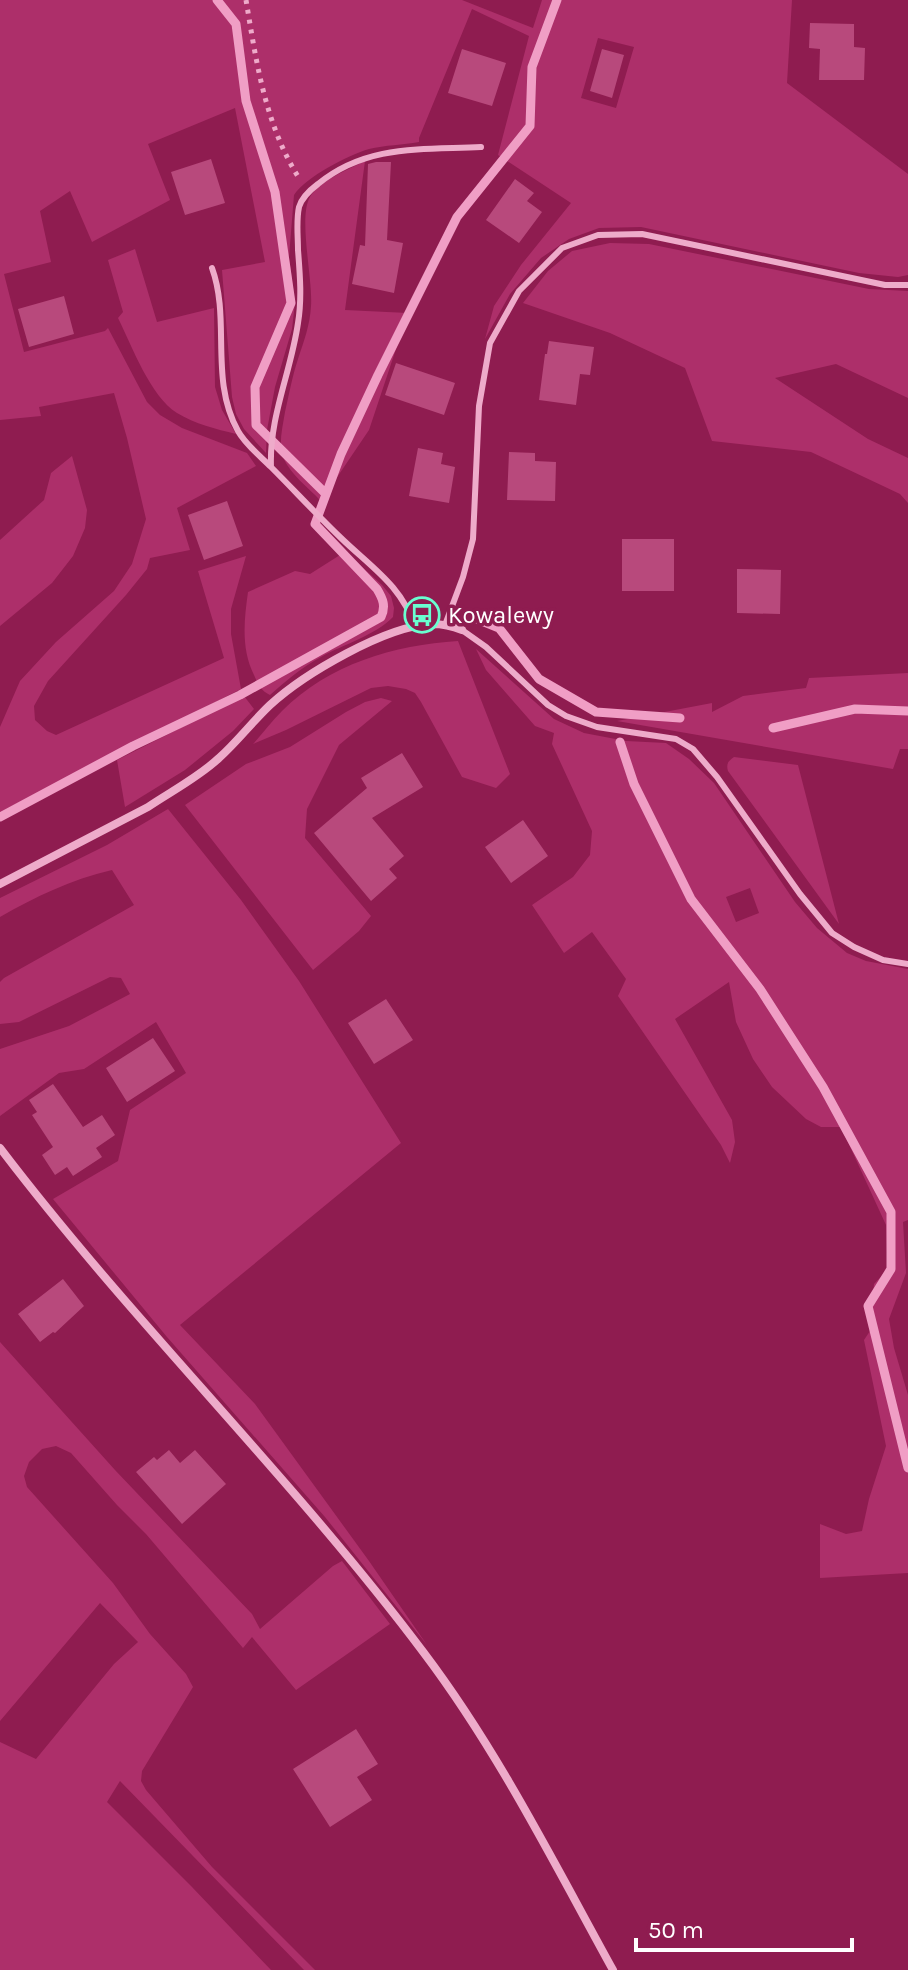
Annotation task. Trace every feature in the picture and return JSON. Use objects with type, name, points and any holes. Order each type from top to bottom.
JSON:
[{"type":"street","points":[[0,884],[148,807],[181,785],[217,760],[270,705],[310,673],[373,641],[407,628],[445,625],[462,630]]},
{"type":"street","points":[[0,1148],[70,1238],[305,1508],[385,1602],[426,1656],[528,1815],[613,1970]]},
{"type":"lane","points":[[271,467],[270,450],[301,302],[298,220],[301,202],[325,178],[377,153],[481,147]]},
{"type":"lane","points":[[445,625],[466,569],[473,539],[479,406],[490,343],[519,291],[562,248],[598,235],[642,234],[885,285],[908,285]]},
{"type":"lane","points":[[212,268],[216,279],[223,388],[228,410],[239,434],[397,590],[415,627]]},
{"type":"lane","points":[[462,630],[486,647],[548,705],[566,716],[597,727],[676,739],[693,749],[832,933],[883,960],[908,964]]},
{"type":"path","points":[[246,0],[258,71],[272,120],[292,167],[309,192]]},
{"type":"shaded area","points":[[0,0],[462,0],[533,28],[542,0],[792,0],[787,83],[908,174],[908,275],[898,277],[859,273],[641,227],[599,228],[569,239],[541,258],[510,294],[485,339],[494,306],[521,265],[571,203],[498,155],[529,36],[472,9],[419,142],[375,148],[350,156],[317,174],[294,195],[289,257],[295,303],[292,329],[275,387],[266,453],[244,429],[232,397],[222,270],[265,262],[235,108],[148,144],[170,200],[92,242],[70,191],[40,211],[51,262],[4,274],[24,352],[108,328],[147,402],[160,415],[182,428],[247,453],[256,466],[177,508],[190,550],[150,558],[147,569],[126,595],[48,681],[34,706],[35,720],[56,735],[224,658],[198,571],[246,556],[231,609],[231,634],[241,689],[0,812],[0,727],[20,681],[56,642],[114,591],[132,564],[146,519],[114,393],[39,407],[41,416],[0,420]],"holes":[[[598,38],[634,47],[616,108],[581,98]]]},
{"type":"shaded area","points":[[365,161],[345,310],[408,313],[369,430],[321,501],[291,471],[281,449],[285,412],[310,313],[305,219],[314,191]]},
{"type":"shaded area","points":[[610,243],[649,244],[869,289],[908,291],[908,398],[836,364],[775,378],[868,439],[908,458],[908,503],[900,494],[811,452],[712,441],[685,368],[610,333],[523,303],[548,271],[572,251]]},
{"type":"shaded area","points":[[135,249],[157,322],[214,308],[215,387],[222,410],[236,434],[177,413],[158,395],[143,370],[118,318],[123,312],[108,260]]},
{"type":"shaded area","points":[[72,456],[87,510],[85,528],[73,556],[52,583],[0,626],[0,540],[44,500],[51,473]]},
{"type":"shaded area","points":[[340,555],[351,557],[382,585],[391,596],[393,617],[368,635],[307,665],[270,695],[258,684],[247,655],[245,624],[248,592],[295,571],[310,574]]},
{"type":"shaded area","points":[[458,641],[510,774],[496,788],[462,777],[421,702],[415,693],[406,689],[388,686],[371,688],[253,744],[300,695],[341,669],[410,647]]},
{"type":"shaded area","points":[[476,649],[554,719],[584,733],[626,741],[666,743],[689,759],[714,783],[795,902],[817,928],[847,953],[866,961],[908,969],[908,1220],[903,1222],[906,1273],[889,1319],[908,1395],[908,1573],[820,1578],[820,1524],[846,1534],[862,1531],[886,1446],[864,1340],[870,1331],[874,1284],[892,1265],[887,1253],[886,1225],[841,1127],[821,1127],[806,1119],[772,1087],[753,1059],[736,1022],[729,982],[675,1019],[732,1120],[735,1142],[730,1163],[721,1145],[618,996],[626,979],[592,932],[564,953],[532,905],[573,877],[590,855],[592,831],[552,744],[554,733],[535,726],[486,670]],"holes":[[[750,888],[759,913],[736,922],[726,897]]]},
{"type":"shaded area","points":[[908,673],[908,749],[900,749],[893,769],[617,721],[712,703],[712,712],[743,696],[806,688],[809,678]]},
{"type":"shaded area","points":[[244,696],[254,709],[233,731],[185,770],[125,807],[117,760]]},
{"type":"shaded area","points":[[381,698],[392,701],[339,745],[307,809],[305,838],[371,916],[359,931],[313,970],[185,805],[246,764],[290,747],[346,712]]},
{"type":"shaded area","points":[[734,757],[798,765],[839,924],[728,771],[728,763]]},
{"type":"shaded area","points":[[168,809],[241,900],[299,981],[401,1143],[180,1325],[255,1404],[427,1645],[325,1517],[167,1337],[53,1199],[118,1161],[130,1110],[186,1073],[156,1022],[84,1069],[59,1073],[0,1116],[0,1049],[69,1026],[130,994],[121,978],[110,977],[19,1022],[0,1024],[0,982],[134,905],[112,870],[54,889],[0,917],[0,898],[107,845]]},
{"type":"shaded area","points":[[0,1342],[115,1470],[252,1614],[260,1629],[342,1561],[390,1624],[296,1690],[252,1637],[243,1648],[146,1534],[71,1453],[56,1446],[42,1449],[29,1462],[24,1476],[27,1487],[113,1583],[193,1687],[142,1771],[141,1781],[146,1790],[212,1867],[315,1970],[304,1970],[120,1781],[107,1802],[271,1970],[0,1970],[0,1742],[36,1759],[114,1664],[138,1642],[100,1603],[0,1721]]},
{"type":"building","points":[[810,23],[854,24],[854,47],[865,48],[864,80],[819,80],[820,49],[809,48]]},
{"type":"building","points":[[462,49],[506,63],[492,106],[448,93]]},
{"type":"building","points":[[602,49],[624,55],[612,98],[590,91]]},
{"type":"building","points":[[211,159],[225,203],[185,215],[171,172]]},
{"type":"building","points":[[391,162],[387,240],[403,243],[394,293],[352,284],[360,245],[365,246],[368,164]]},
{"type":"building","points":[[515,179],[534,193],[527,201],[542,212],[519,243],[486,220]]},
{"type":"building","points":[[64,296],[74,334],[29,347],[18,309]]},
{"type":"building","points":[[549,341],[594,347],[590,375],[580,374],[576,405],[539,400]]},
{"type":"building","points":[[396,363],[455,383],[444,415],[385,395]]},
{"type":"building","points":[[418,448],[443,453],[441,464],[455,467],[449,503],[409,496]]},
{"type":"building","points":[[509,452],[535,453],[535,461],[556,462],[555,501],[507,500]]},
{"type":"building","points":[[227,501],[243,546],[204,560],[188,515]]},
{"type":"building","points":[[622,539],[674,539],[674,591],[622,591]]},
{"type":"building","points":[[737,569],[781,570],[780,614],[737,613]]},
{"type":"building","points":[[402,753],[423,787],[372,818],[404,856],[389,869],[397,878],[371,901],[314,833],[367,788],[361,778]]},
{"type":"building","points":[[523,820],[548,856],[511,883],[485,847]]},
{"type":"building","points":[[386,999],[413,1040],[374,1064],[348,1023]]},
{"type":"building","points":[[153,1038],[175,1071],[127,1102],[106,1068]]},
{"type":"building","points":[[53,1084],[83,1127],[102,1115],[115,1135],[96,1148],[102,1157],[73,1176],[67,1167],[55,1175],[42,1155],[53,1147],[32,1115],[37,1112],[29,1100]]},
{"type":"building","points":[[63,1279],[84,1306],[55,1333],[40,1342],[18,1314]]},
{"type":"building","points":[[169,1450],[180,1463],[195,1450],[226,1484],[182,1524],[136,1472],[154,1457],[157,1460]]},
{"type":"building","points":[[356,1729],[378,1764],[357,1777],[372,1800],[330,1827],[293,1769]]},
{"type":"waterway","points":[[217,0],[236,24],[246,101],[275,192],[291,303],[255,387],[256,425],[326,494]]},
{"type":"waterway","points":[[0,817],[133,746],[240,695],[381,617],[383,603],[377,589],[315,524],[341,454],[457,217],[530,126],[532,67],[557,0]]},
{"type":"waterway","points":[[472,617],[499,628],[539,679],[596,712],[680,718]]},
{"type":"waterway","points":[[773,728],[855,709],[908,711]]},
{"type":"waterway","points":[[620,742],[634,784],[691,899],[760,989],[823,1087],[891,1212],[891,1269],[868,1306],[908,1468]]},
{"type":"place","name":"Kowalewy","points":[[422,615]]}]
